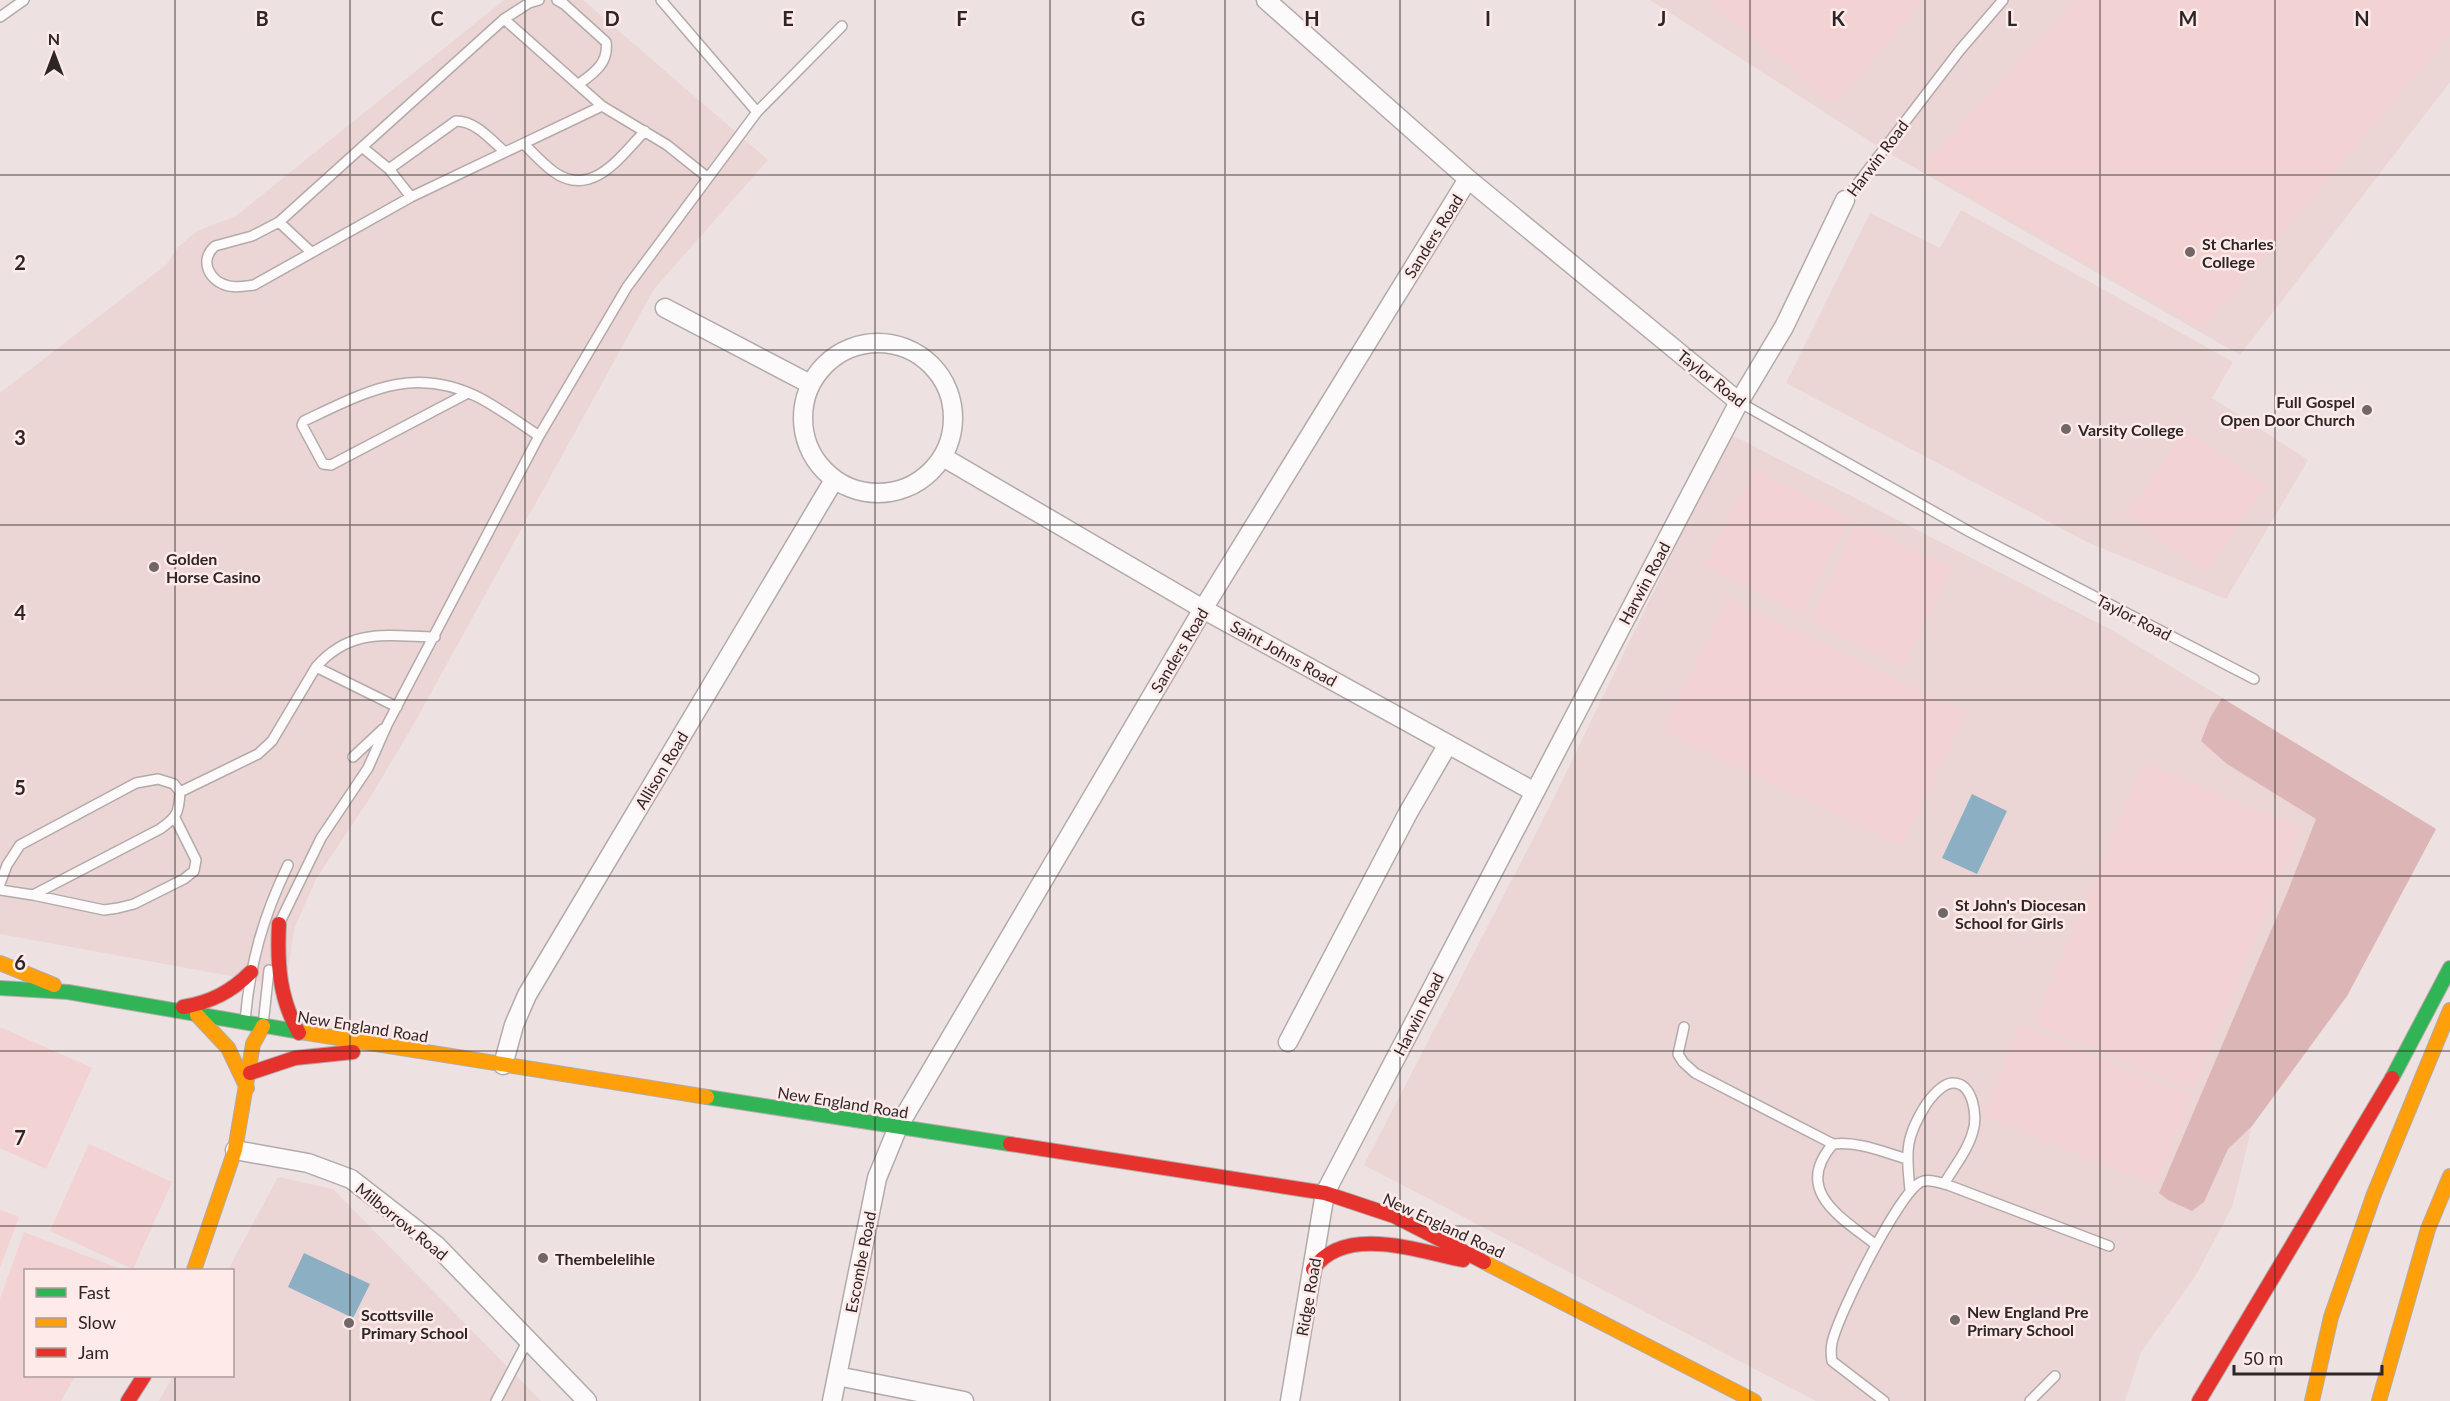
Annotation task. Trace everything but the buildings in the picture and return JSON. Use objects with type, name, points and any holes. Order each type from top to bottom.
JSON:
[{"type":"main road","points":[[279,924],[277,959],[281,990],[289,1016],[299,1033]]},
{"type":"main road","name":"New England Road","points":[[0,963],[68,992]]},
{"type":"main road","points":[[2199,1401],[2379,1102],[2450,968]]},
{"type":"main road","points":[[167,1009],[207,1003],[224,996],[237,987],[251,972]]},
{"type":"main road","name":"New England Road","points":[[0,988],[68,992],[410,1051],[1325,1193],[1394,1216],[1588,1318],[1754,1401]]},
{"type":"main road","points":[[2312,1401],[2331,1317],[2374,1194],[2450,1010]]},
{"type":"main road","points":[[197,1015],[225,1042],[247,1088]]},
{"type":"main road","points":[[245,1023],[253,1044]]},
{"type":"main road","points":[[194,1269],[235,1150],[250,1073],[253,1044],[263,1026]]},
{"type":"main road","points":[[250,1073],[280,1062],[313,1054],[410,1051]]},
{"type":"main road","points":[[2379,1401],[2428,1229],[2450,1176]]},
{"type":"main road","points":[[1313,1269],[1321,1258],[1344,1246],[1373,1245],[1490,1265]]},
{"type":"main road","name":"New England Road","points":[[1588,1318],[1729,1401]]},
{"type":"main road","points":[[128,1401],[143,1377]]},
{"type":"street","name":"Taylor Road","points":[[1266,0],[1468,179],[1739,402]]},
{"type":"street","name":"Sanders Road","points":[[898,1127],[1203,609],[1468,179]]},
{"type":"street","name":"Harwin Road","points":[[1325,1193],[1533,791],[1739,402],[1784,327],[1845,200]]},
{"type":"street","points":[[665,308],[810,384]]},
{"type":"street","points":[[867,343],[891,344],[914,352],[933,367],[947,387],[953,418],[952,435],[943,457],[922,480],[893,492],[862,492],[834,480],[810,453],[801,419],[810,384],[824,364],[844,350],[867,343]]},
{"type":"street","name":"Saint Johns Road","points":[[943,457],[1203,609],[1533,791]]},
{"type":"street","name":"Allison Road","points":[[502,1065],[514,1025],[527,994],[834,480]]},
{"type":"street","points":[[1288,1042],[1408,813],[1448,744]]},
{"type":"street","name":"Escombe Road","points":[[832,1401],[876,1178],[898,1127]]},
{"type":"street","name":"Milborrow Road","points":[[235,1150],[308,1163],[351,1179],[436,1245],[587,1401]]},
{"type":"street","name":"Ridge Road","points":[[1290,1401],[1325,1193]]},
{"type":"street","points":[[837,1377],[964,1401]]},
{"type":"lane","points":[[0,17],[24,0]]},
{"type":"lane","points":[[539,0],[529,3],[504,19],[279,222],[252,236],[215,246],[207,257],[206,264],[213,278],[227,286],[254,285],[411,197],[602,106]]},
{"type":"lane","points":[[557,0],[606,42],[606,55],[599,70],[579,84]]},
{"type":"lane","points":[[661,0],[757,112]]},
{"type":"lane","name":"Harwin Road","points":[[1845,200],[1960,50],[2003,0]]},
{"type":"lane","points":[[504,19],[602,106],[668,145],[707,177]]},
{"type":"lane","points":[[263,1026],[267,980],[279,924],[321,838],[368,768],[387,725],[539,436],[627,287],[707,177],[757,112],[842,26]]},
{"type":"lane","points":[[389,169],[456,121],[463,121],[479,128],[505,152]]},
{"type":"lane","points":[[524,144],[555,172],[577,180],[588,180],[596,178],[607,170],[645,131]]},
{"type":"lane","points":[[362,147],[389,169],[411,197]]},
{"type":"lane","points":[[279,222],[311,252]]},
{"type":"lane","points":[[468,393],[331,465],[323,464],[302,425],[304,421],[361,394],[391,384],[421,382],[450,386],[468,393],[539,436]]},
{"type":"lane","name":"Taylor Road","points":[[1739,402],[1970,532],[2253,679]]},
{"type":"lane","points":[[180,792],[258,754],[272,741],[316,667],[333,651],[362,637],[375,635],[435,637]]},
{"type":"lane","points":[[316,667],[397,707]]},
{"type":"lane","points":[[353,757],[387,725]]},
{"type":"lane","points":[[0,884],[7,865],[20,845],[136,783],[158,779],[174,784],[180,792],[179,808],[175,818],[160,829],[33,895]]},
{"type":"lane","points":[[0,890],[104,909],[134,904],[184,879],[194,871],[196,860],[175,818]]},
{"type":"lane","points":[[245,1023],[251,972],[264,920],[288,865]]},
{"type":"lane","points":[[1684,1027],[1678,1054],[1695,1073],[1833,1144],[1862,1145],[1906,1159]]},
{"type":"lane","points":[[1910,1190],[1906,1159],[1913,1124],[1933,1095],[1952,1083],[1963,1086],[1973,1103],[1976,1120],[1969,1143],[1944,1184]]},
{"type":"lane","points":[[1833,1144],[1819,1166],[1817,1178],[1819,1193],[1833,1209],[1876,1245]]},
{"type":"lane","points":[[1884,1401],[1836,1366],[1832,1361],[1832,1342],[1876,1245],[1910,1190],[1921,1182],[1930,1180],[1944,1184],[2109,1246]]},
{"type":"lane","points":[[496,1401],[528,1340]]},
{"type":"lane","points":[[2030,1401],[2055,1376]]},
{"type":"shaded area","points":[[504,0],[583,0],[768,160],[654,289],[412,727],[368,801],[316,879],[294,929],[286,986],[0,934],[0,393],[167,264],[178,247],[197,231],[236,216]]},
{"type":"shaded area","name":"St Charles College","points":[[1650,0],[2450,0],[2450,82],[2240,355],[1882,149]]},
{"type":"shaded area","points":[[1708,0],[1923,0],[1834,105]]},
{"type":"shaded area","name":"St Charles College","points":[[2076,0],[2450,0],[2450,34],[2202,328],[1921,168]]},
{"type":"shaded area","name":"Varsity College","points":[[1961,210],[2233,362],[2212,398],[2308,460],[2226,599],[2089,543],[1786,383],[1870,213],[1940,248]]},
{"type":"shaded area","points":[[2185,430],[2266,486],[2206,571],[2125,515]]},
{"type":"shaded area","name":"St John's Diocesan School for Girls","points":[[1730,434],[2110,629],[2436,829],[2347,996],[2252,1126],[2232,1207],[2196,1275],[2141,1352],[2125,1401],[1816,1401],[1364,1165],[1548,810]]},
{"type":"shaded area","points":[[1754,469],[1850,518],[1800,614],[1704,565]]},
{"type":"shaded area","points":[[1857,523],[1952,568],[1904,666],[1810,621]]},
{"type":"shaded area","points":[[1727,598],[1966,713],[1902,846],[1663,731]]},
{"type":"shaded area","points":[[2222,698],[2436,829],[2347,996],[2252,1126],[2228,1149],[2204,1202],[2192,1211],[2168,1200],[2159,1193],[2287,893],[2316,819],[2227,764],[2201,741],[2210,718]]},
{"type":"shaded area","points":[[2143,763],[2302,828],[2193,1090],[2034,1024]]},
{"type":"shaded area","points":[[2020,1025],[2192,1096],[2155,1185],[1983,1115]]},
{"type":"shaded area","points":[[0,1027],[92,1068],[46,1169],[0,1148]]},
{"type":"shaded area","points":[[89,1144],[172,1182],[133,1269],[50,1231]]},
{"type":"shaded area","name":"Scottsville Primary School","points":[[278,1177],[333,1189],[541,1401],[159,1401],[172,1377],[234,1377],[234,1269],[229,1269]]},
{"type":"shaded area","points":[[0,1210],[19,1217],[0,1267]]},
{"type":"shaded area","points":[[24,1232],[120,1269],[24,1269],[24,1377],[74,1377],[61,1401],[0,1401],[0,1299]]},
{"type":"water","points":[[1972,794],[2007,811],[1977,874],[1942,858]]},
{"type":"water","points":[[304,1253],[370,1284],[353,1318],[288,1287]]},
{"type":"traffic: fast","points":[[2392,1078],[2450,968]]},
{"type":"traffic: fast","points":[[0,988],[68,992],[301,1032]]},
{"type":"traffic: fast","points":[[707,1097],[1010,1144]]},
{"type":"traffic: slow","points":[[0,963],[54,985]]},
{"type":"traffic: slow","points":[[2312,1401],[2331,1317],[2374,1194],[2450,1010]]},
{"type":"traffic: slow","points":[[197,1015],[228,1048],[247,1088]]},
{"type":"traffic: slow","points":[[194,1269],[235,1150],[253,1044],[263,1026]]},
{"type":"traffic: slow","points":[[301,1032],[707,1097]]},
{"type":"traffic: slow","points":[[2379,1401],[2428,1229],[2450,1176]]},
{"type":"traffic: slow","points":[[1484,1262],[1754,1401]]},
{"type":"traffic: jam","points":[[279,924],[278,953],[283,993],[299,1033]]},
{"type":"traffic: jam","points":[[183,1007],[220,995],[251,972]]},
{"type":"traffic: jam","points":[[250,1073],[295,1058],[353,1052]]},
{"type":"traffic: jam","points":[[2199,1401],[2392,1078]]},
{"type":"traffic: jam","points":[[1010,1144],[1325,1193],[1394,1216],[1484,1262]]},
{"type":"traffic: jam","points":[[1313,1269],[1327,1255],[1344,1247],[1363,1244],[1404,1247],[1463,1260]]},
{"type":"traffic: jam","points":[[128,1401],[143,1377]]},
{"type":"place","name":"St Charles College","points":[[2190,252]]},
{"type":"place","name":"Full Gospel Open Door Church","points":[[2367,410]]},
{"type":"place","name":"Varsity College","points":[[2066,429]]},
{"type":"place","name":"Golden Horse Casino","points":[[154,567]]},
{"type":"place","name":"St John's Diocesan School for Girls","points":[[1943,913]]},
{"type":"place","name":"Thembelelihle","points":[[543,1258]]},
{"type":"place","name":"New England Pre Primary School","points":[[1955,1320]]},
{"type":"place","name":"Scottsville Primary School","points":[[349,1323]]}]
